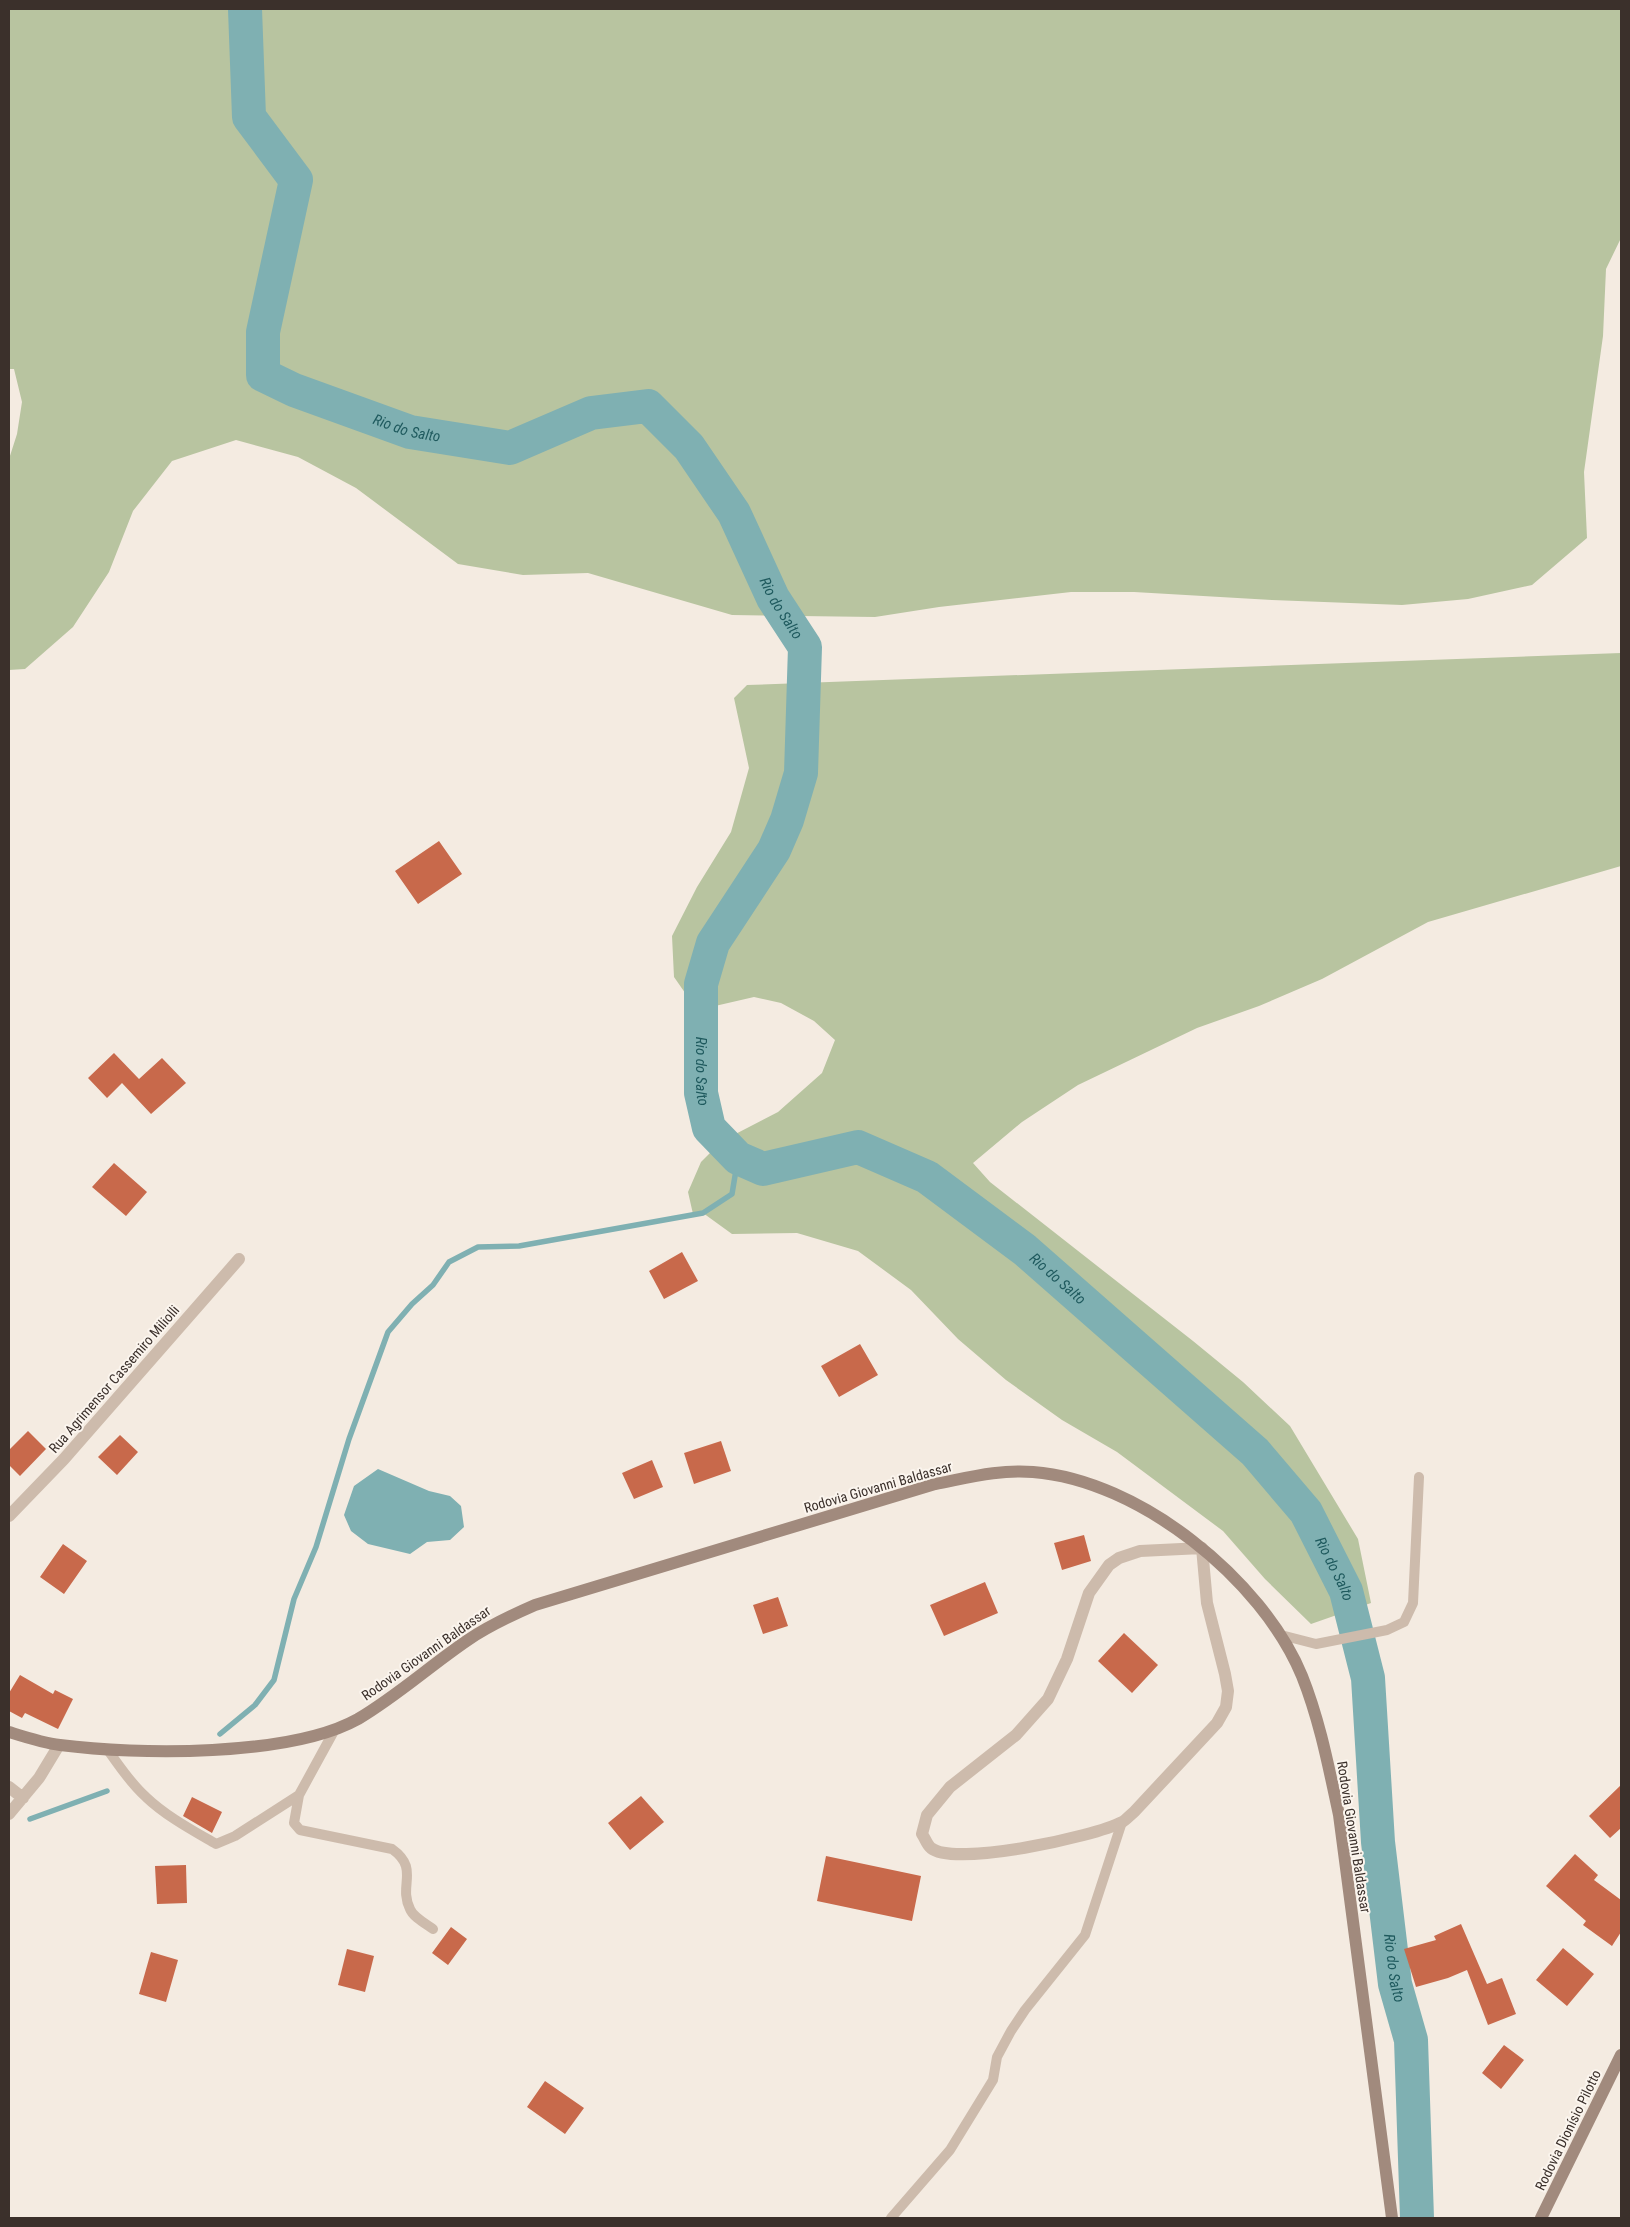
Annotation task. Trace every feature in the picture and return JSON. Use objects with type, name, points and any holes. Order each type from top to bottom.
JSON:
[{"type":"street","name":"Rua Agrimensor Cassemiro Miliolli","points":[[9,1516],[77,1445],[239,1259]]},
{"type":"street","name":"Rodovia Giovanni Baldassar","points":[[9,1732],[59,1745],[154,1751],[216,1749],[303,1739],[334,1731],[358,1719],[470,1639],[501,1620],[536,1605],[935,1484],[988,1474],[1033,1472],[1083,1481],[1126,1499],[1202,1548],[1238,1580],[1281,1635],[1302,1676],[1314,1713],[1338,1815],[1392,2218]]},
{"type":"street","points":[[1202,1548],[1207,1603],[1226,1674],[1228,1691],[1226,1707],[1217,1723],[1122,1822],[1060,1841],[978,1854],[946,1854],[931,1848],[922,1834],[927,1815],[950,1787],[1016,1735],[1048,1699],[1067,1658],[1089,1593],[1109,1565],[1119,1558],[1140,1552],[1202,1548]]},
{"type":"street","points":[[9,1814],[39,1778],[59,1745]]},
{"type":"street","points":[[9,1787],[23,1798]]},
{"type":"street","name":"Rodovia Dionísio Pilotto","points":[[1541,2218],[1621,2055]]},
{"type":"lane","points":[[1281,1635],[1316,1644],[1386,1630],[1404,1622],[1413,1603],[1419,1477]]},
{"type":"lane","points":[[334,1731],[299,1795],[294,1823],[300,1830],[392,1849],[402,1856],[408,1871],[406,1896],[410,1910],[433,1929]]},
{"type":"lane","points":[[107,1749],[128,1778],[146,1798],[179,1822],[216,1844],[235,1836],[299,1795]]},
{"type":"lane","points":[[891,2218],[950,2150],[993,2080],[997,2057],[1011,2032],[1025,2010],[1085,1935],[1122,1822]]},
{"type":"green space","points":[[9,9],[1621,9],[1621,238],[1606,269],[1603,336],[1584,472],[1587,538],[1532,585],[1468,599],[1402,605],[1134,592],[1071,592],[939,607],[875,617],[732,615],[588,573],[523,575],[458,564],[356,488],[298,457],[236,440],[172,461],[133,511],[109,572],[73,627],[25,669],[9,670],[9,459],[17,434],[22,402],[14,369],[9,369]]},
{"type":"green space","points":[[1621,653],[1621,866],[1428,922],[1322,979],[1259,1006],[1197,1028],[1078,1085],[1022,1122],[973,1163],[990,1182],[1243,1382],[1290,1426],[1358,1539],[1371,1603],[1311,1624],[1265,1579],[1223,1531],[1117,1452],[1062,1420],[1006,1380],[958,1339],[911,1290],[858,1251],[797,1233],[732,1234],[703,1213],[693,1214],[688,1192],[701,1162],[722,1141],[778,1112],[822,1073],[835,1040],[814,1021],[781,1003],[754,997],[715,1006],[690,1000],[674,977],[672,936],[697,887],[731,832],[749,768],[734,698],[747,685]]},
{"type":"water","points":[[378,1469],[429,1491],[450,1496],[461,1506],[464,1527],[450,1540],[427,1542],[410,1554],[368,1544],[351,1531],[344,1515],[354,1486]]},
{"type":"building","points":[[439,841],[462,874],[418,904],[395,871]]},
{"type":"building","points":[[114,1053],[139,1079],[162,1058],[186,1083],[151,1114],[122,1083],[107,1098],[88,1078]]},
{"type":"building","points":[[114,1163],[147,1192],[126,1216],[92,1187]]},
{"type":"building","points":[[682,1252],[698,1281],[664,1299],[649,1271]]},
{"type":"building","points":[[860,1344],[878,1375],[839,1397],[821,1366]]},
{"type":"building","points":[[28,1431],[46,1449],[20,1476],[9,1465],[9,1450]]},
{"type":"building","points":[[120,1435],[138,1452],[117,1475],[98,1457]]},
{"type":"building","points":[[721,1441],[731,1471],[694,1484],[684,1453]]},
{"type":"building","points":[[652,1460],[663,1487],[634,1499],[622,1473]]},
{"type":"building","points":[[1084,1535],[1091,1561],[1062,1570],[1054,1543]]},
{"type":"building","points":[[63,1544],[87,1561],[64,1594],[40,1577]]},
{"type":"building","points":[[985,1582],[998,1613],[944,1636],[930,1605]]},
{"type":"building","points":[[778,1597],[788,1626],[763,1634],[753,1605]]},
{"type":"building","points":[[1124,1633],[1158,1665],[1132,1693],[1098,1661]]},
{"type":"building","points":[[20,1675],[53,1694],[55,1690],[73,1699],[58,1729],[25,1713],[22,1718],[9,1711],[9,1693]]},
{"type":"building","points":[[1621,1785],[1621,1828],[1610,1838],[1589,1816]]},
{"type":"building","points":[[641,1796],[664,1822],[630,1850],[608,1823]]},
{"type":"building","points":[[192,1797],[222,1812],[212,1833],[183,1816]]},
{"type":"building","points":[[1575,1854],[1598,1875],[1594,1880],[1621,1900],[1621,1932],[1612,1946],[1583,1925],[1586,1921],[1546,1886]]},
{"type":"building","points":[[826,1856],[921,1876],[912,1921],[817,1901]]},
{"type":"building","points":[[186,1865],[187,1903],[157,1904],[155,1866]]},
{"type":"building","points":[[1461,1924],[1487,1984],[1502,1978],[1516,2014],[1488,2025],[1467,1970],[1448,1978],[1416,1987],[1404,1949],[1436,1940],[1434,1936]]},
{"type":"building","points":[[451,1927],[467,1939],[448,1965],[432,1953]]},
{"type":"building","points":[[1563,1948],[1594,1974],[1567,2006],[1536,1980]]},
{"type":"building","points":[[347,1949],[374,1956],[365,1992],[338,1985]]},
{"type":"building","points":[[151,1952],[178,1960],[166,2002],[139,1994]]},
{"type":"building","points":[[1504,2045],[1524,2060],[1501,2089],[1482,2073]]},
{"type":"building","points":[[545,2081],[584,2108],[565,2134],[527,2107]]},
{"type":"waterway","name":"Rio do Salto","points":[[245,9],[249,117],[296,180],[263,332],[263,375],[294,390],[410,432],[510,448],[591,413],[648,406],[689,447],[734,513],[773,598],[805,647],[801,773],[787,820],[774,850],[713,943],[701,984],[701,1093],[709,1128],[738,1158],[763,1169],[858,1147],[927,1177],[1025,1250],[1255,1452],[1306,1512],[1346,1591],[1368,1678],[1378,1842],[1395,1984],[1411,2040],[1417,2218]]},
{"type":"waterway","points":[[220,1734],[255,1705],[274,1680],[294,1599],[316,1547],[349,1439],[388,1332],[412,1304],[433,1285],[449,1262],[478,1247],[519,1246],[703,1213],[732,1194],[738,1158]]},
{"type":"waterway","points":[[30,1819],[107,1791]]}]
